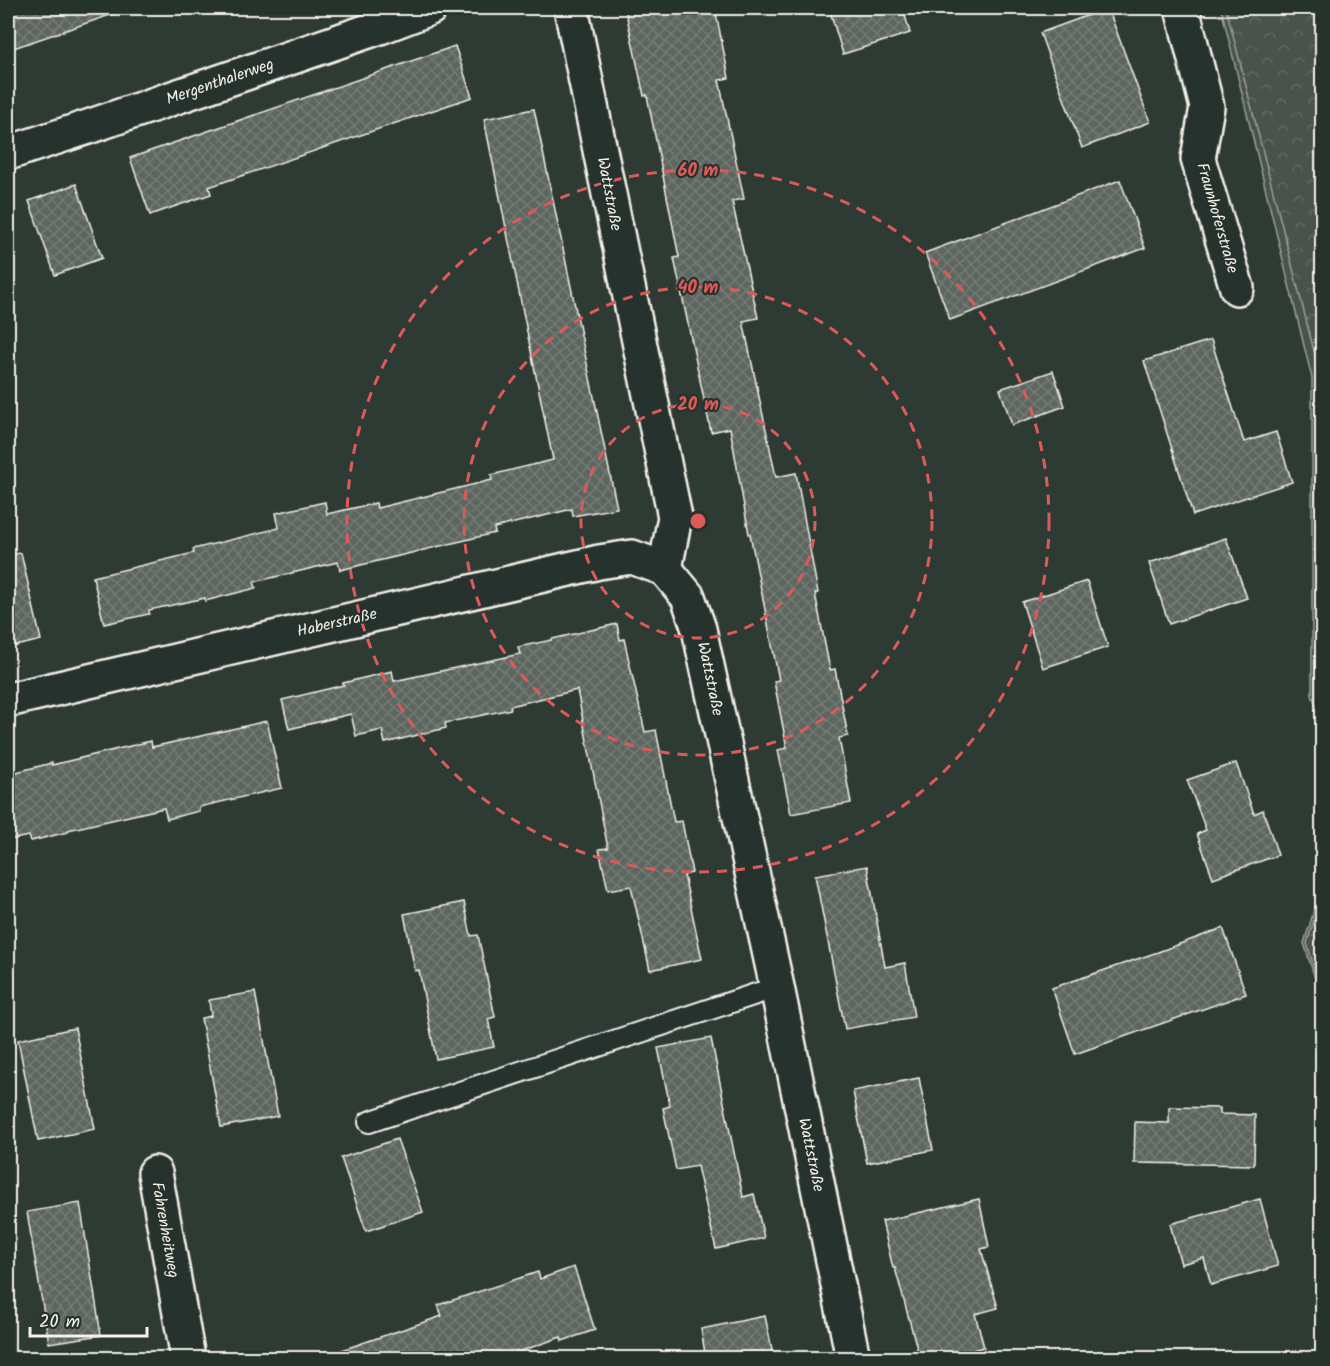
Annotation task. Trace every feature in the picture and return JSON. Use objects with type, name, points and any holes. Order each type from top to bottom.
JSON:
[{"type":"street","name":"Mergenthalerweg","points":[[8,153],[430,8]]},
{"type":"street","name":"Wattstraße","points":[[571,8],[675,517],[665,569],[688,597],[699,629],[777,987],[853,1359]]},
{"type":"street","name":"Fraunhoferstraße","points":[[1182,8],[1207,107],[1198,159],[1237,288]]},
{"type":"street","name":"Haberstraße","points":[[8,700],[599,562],[632,557],[665,569]]},
{"type":"street","name":"Fahrenheitweg","points":[[155,1173],[188,1359]]},
{"type":"lane","points":[[369,1122],[777,987]]},
{"type":"green space","points":[[1221,8],[1322,8],[1322,720],[1312,695],[1312,378]]},
{"type":"green space","points":[[1226,8],[1322,8],[1322,382]]},
{"type":"green space","points":[[1322,413],[1322,709],[1318,698]]},
{"type":"green space","points":[[1322,885],[1322,1001],[1304,943]]},
{"type":"green space","points":[[1322,894],[1322,996],[1307,943]]},
{"type":"building","points":[[8,8],[115,8],[116,13],[8,50]]},
{"type":"building","points":[[625,8],[715,8],[729,78],[719,80],[744,199],[732,201],[758,318],[743,321],[776,477],[796,473],[830,670],[835,669],[848,736],[839,738],[851,803],[791,814],[778,750],[787,748],[774,681],[779,680],[730,428],[711,432],[674,258],[679,257],[647,95],[644,96]]},
{"type":"building","points":[[829,8],[903,8],[910,33],[843,54]]},
{"type":"building","points":[[1108,8],[1150,122],[1082,148],[1040,33]]},
{"type":"building","points":[[455,46],[472,97],[209,187],[211,194],[150,215],[130,158]]},
{"type":"building","points":[[534,109],[617,508],[573,516],[572,509],[494,528],[495,533],[340,570],[338,562],[254,582],[256,588],[205,601],[205,598],[149,610],[149,614],[104,624],[93,577],[194,553],[193,549],[279,528],[276,513],[325,502],[327,514],[376,503],[377,508],[492,480],[491,475],[553,460],[484,119]]},
{"type":"building","points":[[1120,180],[1145,248],[950,320],[925,253]]},
{"type":"building","points":[[76,184],[102,258],[55,275],[29,201]]},
{"type":"building","points":[[1211,340],[1244,442],[1276,432],[1292,482],[1193,515],[1144,361]]},
{"type":"building","points":[[1053,371],[1065,406],[1012,425],[1000,389]]},
{"type":"building","points":[[1226,538],[1247,598],[1169,624],[1149,563]]},
{"type":"building","points":[[21,553],[41,640],[8,648],[8,555]]},
{"type":"building","points":[[1087,581],[1108,647],[1043,668],[1022,602]]},
{"type":"building","points":[[617,624],[620,640],[624,639],[645,732],[656,730],[674,822],[682,821],[692,873],[684,875],[702,959],[650,970],[631,886],[608,890],[599,849],[608,848],[577,690],[510,706],[511,709],[445,723],[446,728],[385,743],[382,730],[356,736],[351,714],[289,729],[282,700],[392,671],[394,681],[520,654],[518,647]]},
{"type":"building","points":[[267,721],[282,788],[199,807],[199,811],[167,819],[164,808],[31,841],[29,836],[8,840],[8,774],[151,741],[152,747]]},
{"type":"building","points":[[1236,763],[1254,814],[1263,810],[1278,855],[1213,878],[1197,834],[1206,830],[1187,780]]},
{"type":"building","points":[[867,866],[885,967],[905,963],[914,1017],[845,1029],[815,875]]},
{"type":"building","points":[[464,902],[471,936],[478,935],[495,1017],[488,1019],[494,1047],[436,1059],[419,970],[415,971],[404,914]]},
{"type":"building","points":[[1223,928],[1246,994],[1075,1054],[1052,988]]},
{"type":"building","points":[[255,992],[278,1116],[221,1127],[201,1018],[211,1016],[209,1000]]},
{"type":"building","points":[[75,1028],[95,1129],[38,1141],[18,1040]]},
{"type":"building","points":[[711,1038],[743,1197],[754,1194],[764,1238],[716,1249],[697,1166],[676,1170],[663,1108],[670,1106],[658,1048]]},
{"type":"building","points":[[919,1078],[933,1150],[867,1163],[853,1091]]},
{"type":"building","points":[[1169,1107],[1220,1108],[1220,1114],[1255,1115],[1254,1165],[1134,1163],[1135,1122],[1169,1123]]},
{"type":"building","points":[[397,1139],[423,1212],[366,1231],[341,1158]]},
{"type":"building","points":[[979,1199],[989,1247],[981,1249],[998,1308],[975,1314],[984,1347],[939,1359],[920,1359],[895,1268],[893,1268],[882,1221]]},
{"type":"building","points":[[1260,1199],[1278,1266],[1211,1285],[1204,1258],[1181,1264],[1170,1224]]},
{"type":"building","points":[[80,1203],[101,1335],[49,1343],[27,1212]]},
{"type":"building","points":[[574,1267],[595,1330],[562,1341],[561,1337],[498,1359],[333,1359],[333,1353],[442,1316],[438,1305],[538,1272],[540,1279]]},
{"type":"building","points":[[765,1316],[774,1359],[706,1359],[701,1329]]}]
